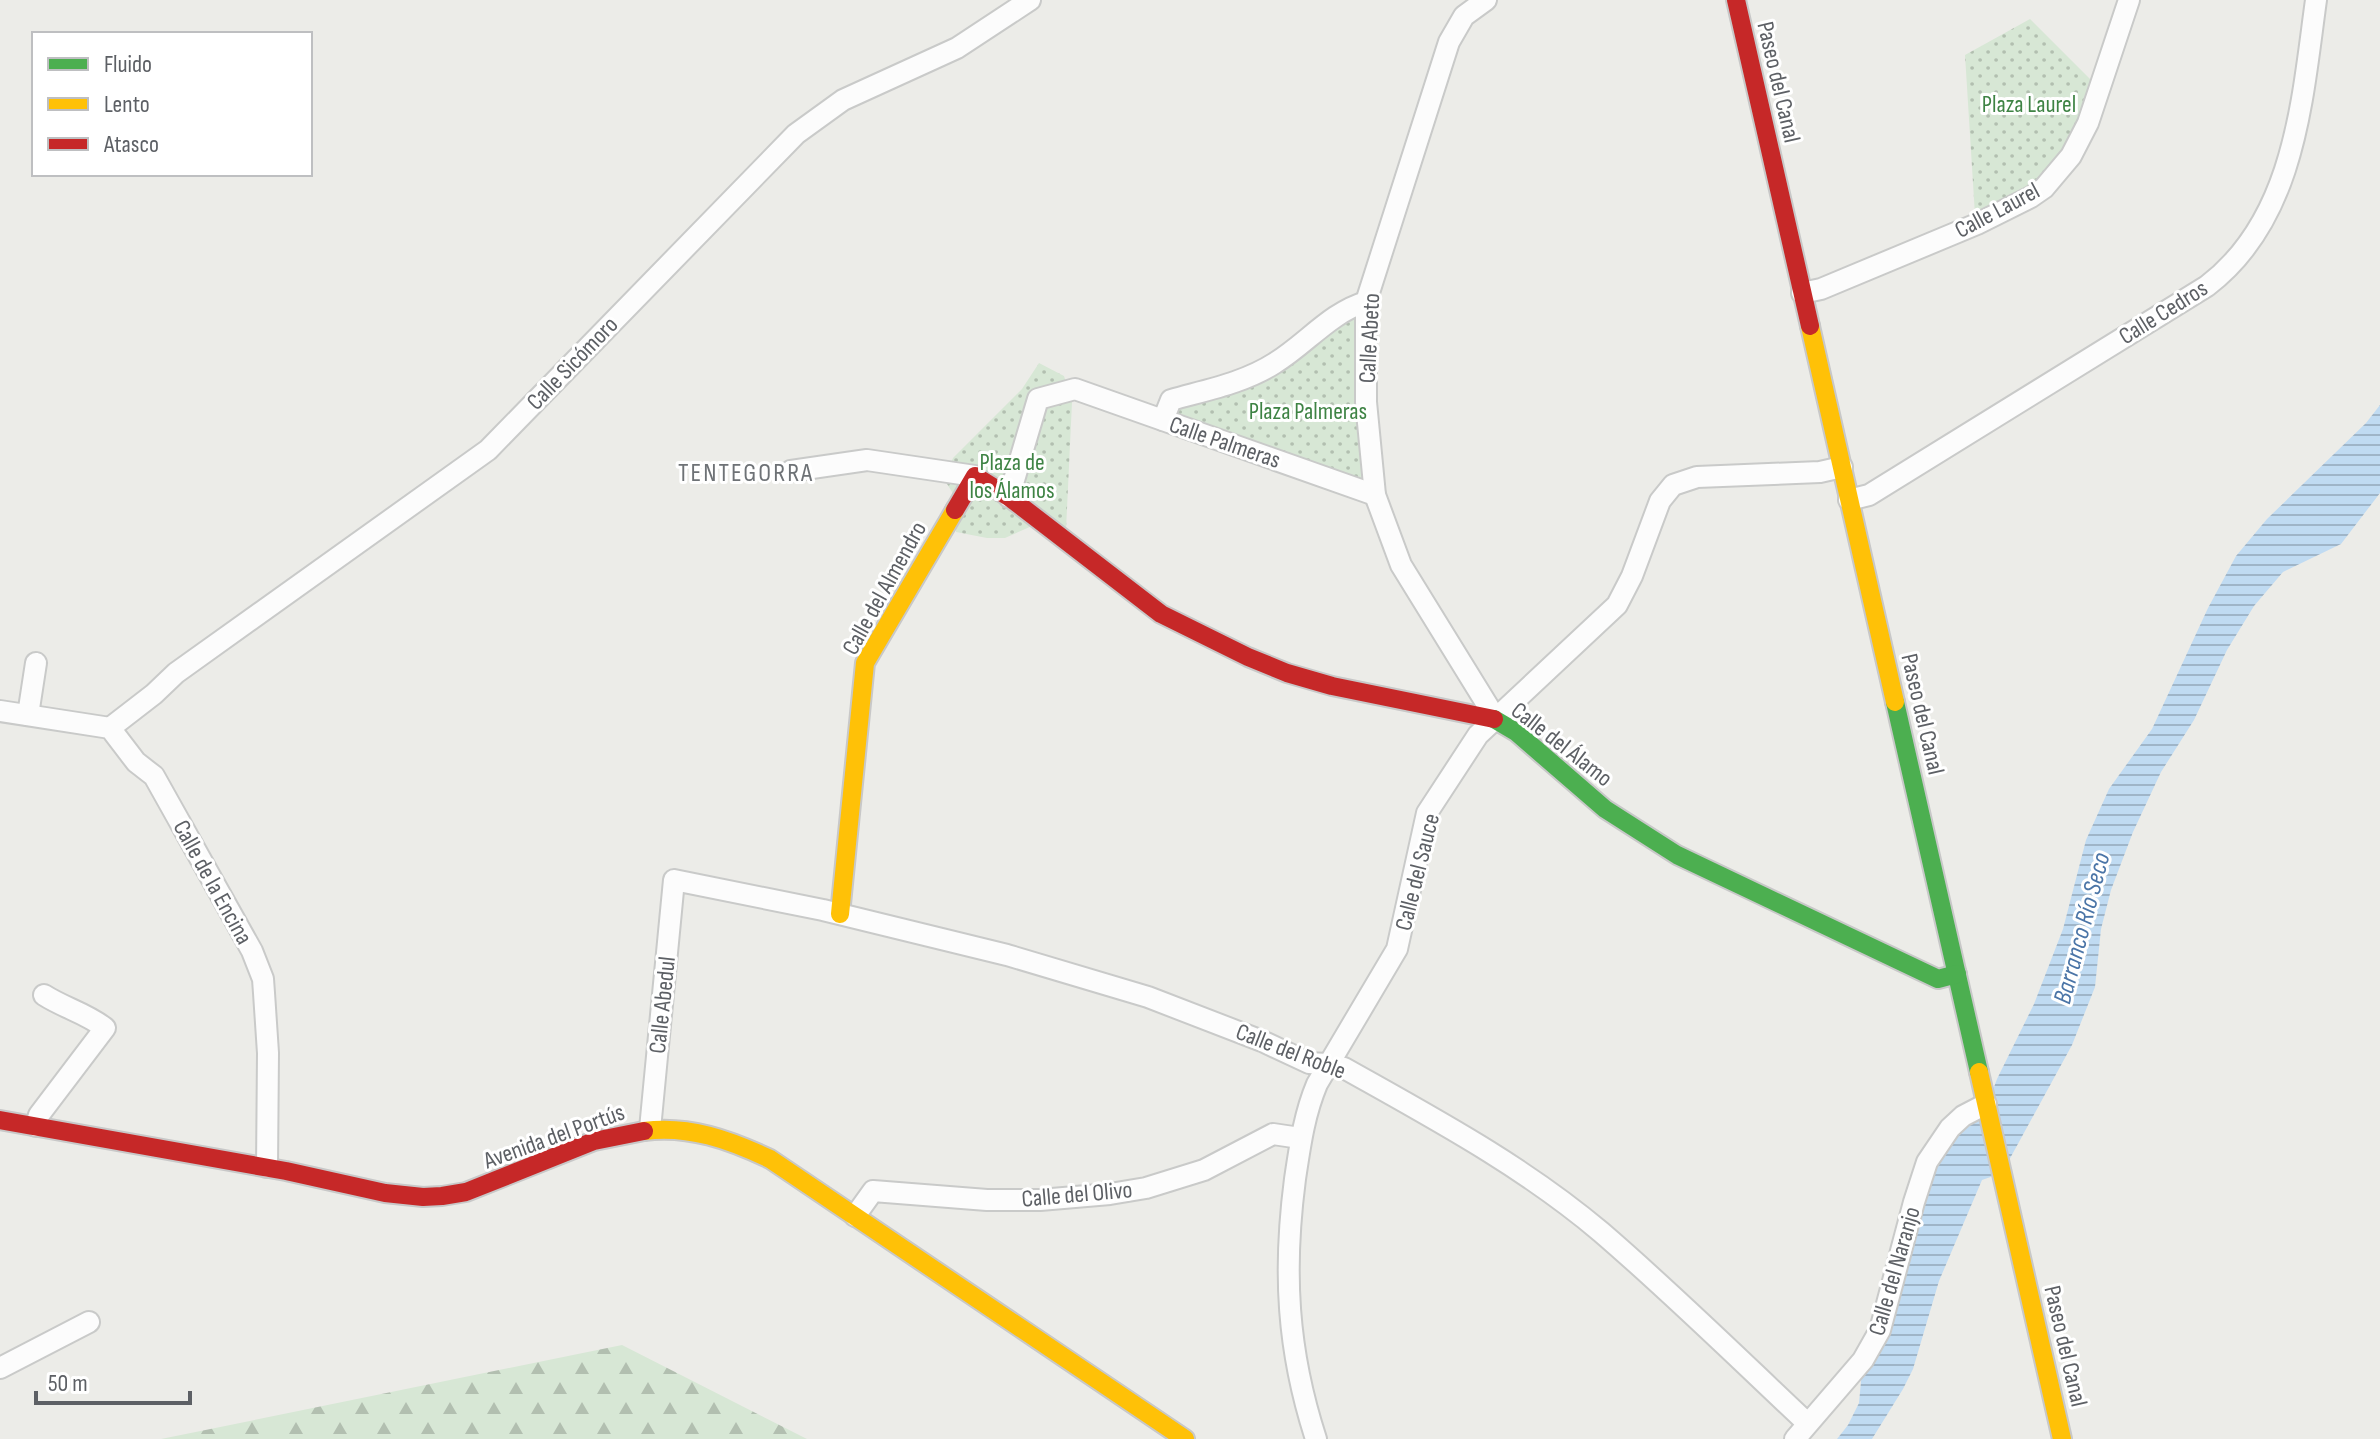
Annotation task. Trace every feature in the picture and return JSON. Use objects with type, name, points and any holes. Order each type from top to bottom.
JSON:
[{"type":"street","name":"Calle Sicómoro","points":[[110,728],[176,673],[488,450],[796,134],[843,100],[957,48],[1030,0]]},
{"type":"street","name":"Calle Abeto","points":[[1486,0],[1464,16],[1449,42],[1366,302],[1366,402],[1375,495],[1401,565],[1496,719]]},
{"type":"street","name":"Paseo del Canal","points":[[1736,0],[2062,1439]]},
{"type":"street","name":"Calle Laurel","points":[[1802,293],[1821,289],[1977,224],[2044,188],[2071,156],[2085,131],[2129,0]]},
{"type":"street","name":"Calle Cedros","points":[[1849,500],[1869,495],[2207,286],[2239,257],[2256,234],[2289,158],[2301,105],[2316,0]]},
{"type":"street","points":[[1163,420],[1171,400],[1264,370],[1349,307],[1366,302]]},
{"type":"street","name":"Calle Palmeras","points":[[1009,497],[1038,399],[1075,389],[1375,495]]},
{"type":"street","points":[[791,471],[867,460],[975,476],[1009,497]]},
{"type":"street","name":"Calle del Sauce","points":[[1316,1439],[1295,1358],[1288,1301],[1290,1217],[1300,1138],[1308,1106],[1327,1064],[1397,949],[1427,813],[1478,735],[1617,605],[1632,576],[1660,501],[1673,485],[1697,477],[1820,472],[1842,467]]},
{"type":"street","name":"Calle del Almendro","points":[[840,914],[865,663],[975,476]]},
{"type":"street","name":"Calle del Álamo","points":[[1009,497],[1161,614],[1287,673],[1332,686],[1496,719],[1516,732],[1605,809],[1677,855],[1938,979],[1957,974]]},
{"type":"street","points":[[28,715],[36,663]]},
{"type":"street","points":[[0,711],[110,728]]},
{"type":"street","name":"Calle de la Encina","points":[[110,728],[136,762],[154,776],[252,951],[263,979],[268,1053],[267,1167]]},
{"type":"street","name":"Calle del Roble","points":[[674,880],[840,914],[1007,955],[1148,997],[1262,1041],[1309,1063],[1344,1068],[1474,1141],[1600,1231],[1801,1431]]},
{"type":"street","name":"Calle Abedul","points":[[650,1129],[674,880]]},
{"type":"street","points":[[36,1126],[39,1115],[105,1028],[90,1017],[63,1007],[44,995]]},
{"type":"street","name":"Calle del Naranjo","points":[[1801,1431],[1852,1374],[1873,1345],[1880,1330],[1927,1162],[1950,1128],[1963,1116],[1986,1104]]},
{"type":"street","name":"Avenida del Portús","points":[[0,1120],[267,1167],[376,1192],[418,1197],[468,1192],[534,1164],[623,1133],[650,1129],[691,1131],[738,1143],[770,1159],[1185,1439]]},
{"type":"street","name":"Calle del Olivo","points":[[855,1216],[873,1191],[987,1200],[1040,1200],[1146,1188],[1204,1170],[1273,1134],[1300,1138]]},
{"type":"street","points":[[0,1368],[89,1322]]},
{"type":"green space","name":"Plaza Laurel","points":[[2030,19],[2095,84],[2058,172],[1975,215],[1965,55]]},
{"type":"green space","name":"Plaza Palmeras","points":[[1366,302],[1375,495],[1163,420],[1171,400],[1219,387]]},
{"type":"green space","name":"Plaza de los Álamos","points":[[1039,363],[1064,376],[1072,402],[1066,530],[1032,526],[1005,538],[956,532],[952,492],[944,479],[953,458],[1022,389]]},
{"type":"green space","points":[[622,1345],[807,1439],[161,1439]]},
{"type":"water","name":"Barranco Río Seco","points":[[2380,405],[2380,493],[2341,544],[2283,572],[2254,606],[2227,650],[2194,720],[2161,772],[2133,832],[2111,890],[2101,929],[2095,987],[2072,1045],[2002,1173],[1982,1180],[1939,1281],[1913,1369],[1872,1439],[1837,1439],[1859,1403],[1863,1360],[1927,1162],[1987,1106],[2034,1004],[2063,929],[2086,840],[2109,789],[2152,729],[2208,608],[2236,556],[2267,519],[2366,423]]},
{"type":"traffic: fast","points":[[1895,702],[1979,1072]]},
{"type":"traffic: fast","points":[[1494,719],[1516,732],[1605,809],[1677,855],[1938,979],[1957,974]]},
{"type":"traffic: slow","points":[[1810,326],[1895,702]]},
{"type":"traffic: slow","points":[[840,914],[865,663],[955,510]]},
{"type":"traffic: slow","points":[[1979,1072],[2062,1439]]},
{"type":"traffic: slow","points":[[644,1131],[693,1132],[770,1159],[1185,1439]]},
{"type":"traffic: jam","points":[[1736,0],[1810,326]]},
{"type":"traffic: jam","points":[[955,510],[975,476],[1009,497],[1161,614],[1248,657],[1332,686],[1494,719]]},
{"type":"traffic: jam","points":[[0,1120],[286,1171],[385,1193],[423,1197],[466,1192],[594,1141],[644,1131]]},
{"type":"district","name":"TENTEGORRA","points":[[746,472]]}]
